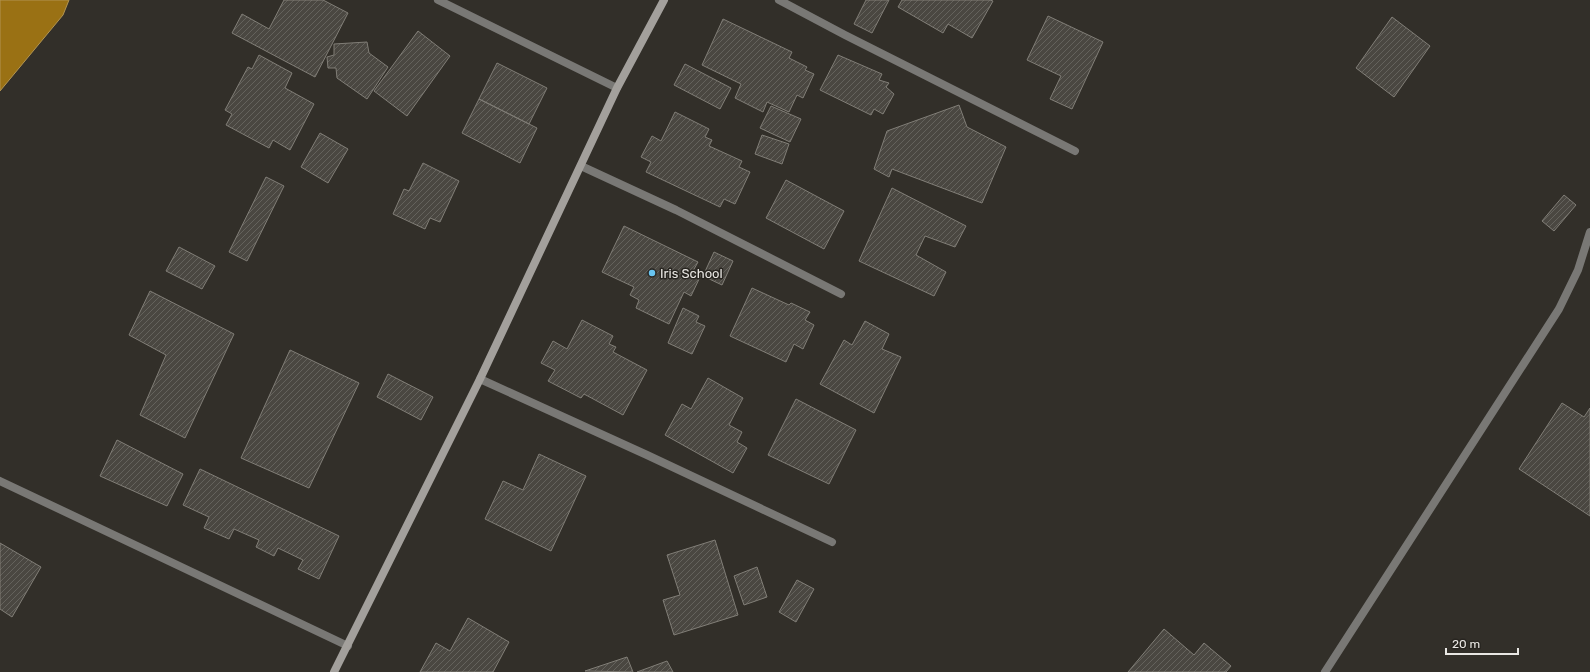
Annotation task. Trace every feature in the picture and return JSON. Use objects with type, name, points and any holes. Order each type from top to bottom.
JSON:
[{"type":"main road","points":[[334,672],[480,379],[617,88],[664,0]]},
{"type":"street","points":[[438,0],[617,88]]},
{"type":"street","points":[[779,0],[1075,151]]},
{"type":"street","points":[[581,166],[676,210],[842,294]]},
{"type":"street","points":[[1325,672],[1559,309],[1578,270],[1590,232]]},
{"type":"street","points":[[480,379],[647,455],[832,542]]},
{"type":"street","points":[[0,481],[348,646]]},
{"type":"shaded area","points":[[0,0],[69,0],[63,15],[0,91]]},
{"type":"building","points":[[284,0],[323,0],[348,13],[315,77],[232,33],[242,14],[269,29]]},
{"type":"building","points":[[866,0],[889,0],[872,33],[854,24]]},
{"type":"building","points":[[902,0],[993,1],[972,38],[948,24],[943,33],[898,7]]},
{"type":"building","points":[[1048,16],[1103,42],[1072,109],[1050,99],[1061,76],[1027,60]]},
{"type":"building","points":[[1392,17],[1430,46],[1394,97],[1356,68]]},
{"type":"building","points":[[723,19],[792,52],[789,58],[807,67],[805,70],[814,74],[803,98],[797,95],[789,112],[767,102],[763,112],[735,98],[741,84],[702,65]]},
{"type":"building","points":[[418,31],[450,56],[407,116],[374,91]]},
{"type":"building","points":[[367,42],[369,53],[388,67],[367,99],[337,78],[336,68],[328,68],[327,57],[334,55],[334,44]]},
{"type":"building","points":[[259,55],[292,73],[285,88],[314,104],[290,150],[273,140],[269,148],[226,125],[232,114],[225,110],[248,67],[252,69]]},
{"type":"building","points":[[838,55],[882,74],[879,80],[889,83],[886,87],[894,94],[883,114],[874,109],[871,115],[820,90]]},
{"type":"building","points":[[497,63],[547,88],[529,124],[479,99]]},
{"type":"building","points":[[685,64],[731,88],[720,109],[674,85]]},
{"type":"building","points":[[479,99],[537,128],[520,163],[462,133]]},
{"type":"building","points":[[959,105],[967,127],[1006,147],[982,203],[892,169],[889,177],[874,169],[887,131]]},
{"type":"building","points":[[771,106],[801,119],[790,142],[760,128]]},
{"type":"building","points":[[675,112],[709,129],[705,137],[712,140],[709,146],[742,161],[739,167],[750,172],[735,204],[724,199],[720,207],[646,172],[651,162],[641,157],[652,136],[661,141]]},
{"type":"building","points":[[320,133],[348,149],[328,183],[301,167]]},
{"type":"building","points":[[762,135],[789,144],[782,164],[755,154]]},
{"type":"building","points":[[423,163],[459,181],[440,222],[430,218],[425,229],[393,214],[404,189],[409,191]]},
{"type":"building","points":[[266,177],[284,186],[247,261],[229,252]]},
{"type":"building","points":[[786,180],[844,211],[824,249],[766,218]]},
{"type":"building","points":[[892,188],[966,226],[955,247],[925,236],[916,255],[946,272],[934,296],[859,261]]},
{"type":"building","points":[[1564,195],[1576,205],[1554,231],[1542,221]]},
{"type":"building","name":"Iris School","points":[[624,226],[698,262],[693,271],[701,275],[691,296],[684,292],[669,324],[636,308],[639,300],[630,295],[634,287],[602,272]]},
{"type":"building","points":[[179,247],[215,266],[202,289],[166,271]]},
{"type":"building","points":[[714,252],[733,261],[722,285],[703,276]]},
{"type":"building","points":[[752,288],[789,305],[791,303],[810,312],[805,320],[814,325],[803,349],[794,344],[786,362],[730,336]]},
{"type":"building","points":[[150,291],[234,334],[185,438],[140,415],[166,355],[129,335]]},
{"type":"building","points":[[683,308],[699,316],[696,322],[705,326],[692,354],[668,343]]},
{"type":"building","points":[[582,320],[613,336],[609,344],[616,347],[613,352],[647,370],[623,415],[584,394],[581,398],[548,381],[555,370],[541,363],[553,341],[567,349]]},
{"type":"building","points":[[865,321],[889,334],[882,349],[901,357],[874,413],[820,384],[844,340],[852,345]]},
{"type":"building","points":[[290,350],[359,383],[309,488],[241,458]]},
{"type":"building","points":[[388,374],[433,397],[421,420],[377,397]]},
{"type":"building","points":[[708,378],[743,398],[729,425],[742,432],[737,442],[747,448],[733,473],[665,435],[682,404],[691,409]]},
{"type":"building","points":[[796,399],[856,430],[829,484],[768,455]]},
{"type":"building","points":[[1562,403],[1584,417],[1590,408],[1590,516],[1519,469]]},
{"type":"building","points":[[117,440],[183,474],[167,506],[100,476]]},
{"type":"building","points":[[539,454],[586,476],[551,551],[485,519],[503,481],[523,490]]},
{"type":"building","points":[[200,469],[339,536],[319,579],[298,569],[303,560],[278,548],[274,556],[256,547],[259,540],[234,529],[229,539],[204,528],[209,517],[183,505]]},
{"type":"building","points":[[715,540],[738,615],[674,635],[663,600],[680,595],[667,555]]},
{"type":"building","points":[[0,543],[41,567],[12,617],[0,609]]},
{"type":"building","points":[[757,567],[767,597],[744,605],[734,576]]},
{"type":"building","points":[[797,580],[814,589],[796,622],[779,612]]},
{"type":"building","points":[[468,618],[509,642],[493,672],[420,672],[436,643],[450,651]]},
{"type":"building","points":[[1164,629],[1194,655],[1204,643],[1231,666],[1226,672],[1128,672]]},
{"type":"building","points":[[627,657],[633,672],[585,671]]},
{"type":"building","points":[[667,661],[673,672],[637,672]]},
{"type":"place","name":"Iris School","points":[[652,273]]}]
